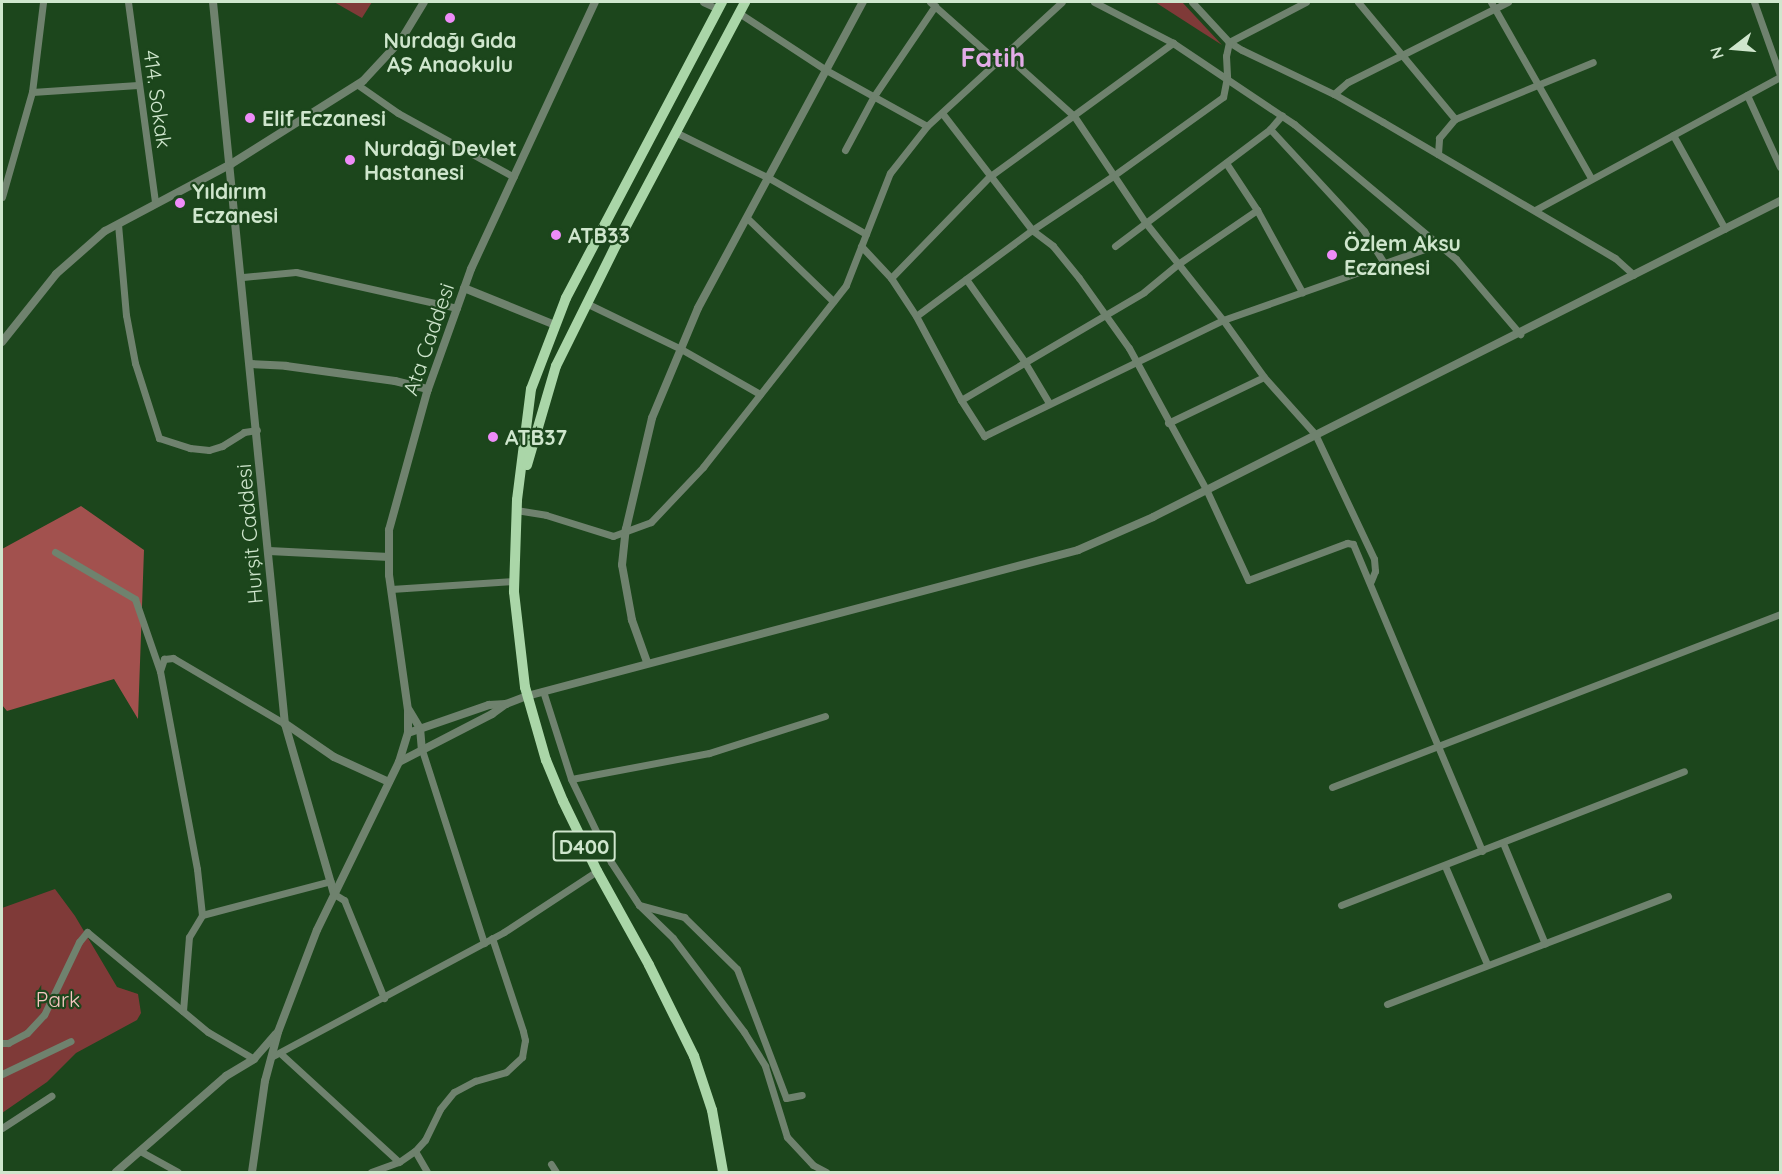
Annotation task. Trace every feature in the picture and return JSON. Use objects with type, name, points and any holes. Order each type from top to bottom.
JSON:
[{"type":"highway","name":"D400","points":[[517,505],[556,366],[675,132],[745,2]]},
{"type":"highway","name":"D400","points":[[720,5],[566,298],[531,388],[517,505],[514,581],[527,696],[546,760],[562,801],[597,871],[649,964],[694,1056],[712,1110],[723,1173]]},
{"type":"street","points":[[2,197],[32,92],[43,2]]},
{"type":"street","name":"414. Sokak","points":[[128,2],[155,202]]},
{"type":"street","name":"Hurşit Caddesi","points":[[213,2],[243,276],[285,724],[334,894]]},
{"type":"street","points":[[2,342],[56,274],[105,231],[155,202],[231,164],[358,85],[401,40],[424,2]]},
{"type":"street","name":"Ata Caddesi","points":[[252,1173],[265,1081],[278,1032],[317,930],[399,762],[408,733],[408,710],[391,589],[389,530],[428,389],[464,288],[595,2]]},
{"type":"street","points":[[703,2],[720,5]]},
{"type":"street","points":[[647,662],[632,620],[622,565],[626,529],[652,418],[698,308],[863,2]]},
{"type":"street","points":[[517,505],[613,536],[626,529],[651,522],[703,467],[846,285],[890,173],[927,126],[1062,2]]},
{"type":"street","points":[[1094,2],[1173,43],[1282,115],[1456,259],[1520,334]]},
{"type":"street","points":[[1192,2],[1229,42],[1334,94],[1615,258],[1634,275]]},
{"type":"street","points":[[1229,42],[1306,2]]},
{"type":"street","points":[[1358,2],[1455,119]]},
{"type":"street","points":[[1334,94],[1348,82],[1493,5],[1508,2]]},
{"type":"street","points":[[1535,210],[1780,76],[1754,2]]},
{"type":"street","points":[[845,150],[874,96],[933,4],[990,55],[1001,56],[1016,64],[1074,116],[1144,222],[1223,320],[1264,377],[1315,434],[1374,559],[1376,571],[1371,581]]},
{"type":"street","points":[[1493,5],[1591,178]]},
{"type":"street","points":[[739,13],[826,70],[927,126]]},
{"type":"street","points":[[916,316],[1032,230],[1113,177],[1223,97],[1227,77],[1226,56],[1229,42]]},
{"type":"street","points":[[891,278],[989,177],[1173,43]]},
{"type":"street","points":[[1438,154],[1439,138],[1455,119],[1593,62]]},
{"type":"street","points":[[358,85],[398,113],[514,177]]},
{"type":"street","points":[[32,92],[138,86]]},
{"type":"street","points":[[1747,95],[1780,167]]},
{"type":"street","points":[[942,112],[989,177],[1032,230],[1053,246],[1106,315],[1135,361],[1206,489],[1248,580],[1350,543],[1353,544],[1371,581],[1482,852]]},
{"type":"street","points":[[1115,246],[1144,222],[1226,164],[1270,129],[1282,115]]},
{"type":"street","points":[[1270,129],[1364,231],[1384,263]]},
{"type":"street","points":[[675,132],[769,178],[866,234]]},
{"type":"street","points":[[1673,135],[1725,229]]},
{"type":"street","points":[[1226,164],[1257,210],[1302,292]]},
{"type":"street","points":[[399,762],[507,704],[527,696],[647,662],[1050,558],[1109,536],[1520,334],[1780,201]]},
{"type":"street","points":[[961,400],[1144,292],[1178,264],[1257,210]]},
{"type":"street","points":[[747,218],[833,301]]},
{"type":"street","points":[[118,224],[126,315],[135,363],[159,438],[190,448],[209,450],[222,446],[244,432],[257,430]]},
{"type":"street","points":[[861,246],[891,278],[916,316],[961,400],[984,436],[1223,320],[1439,244]]},
{"type":"street","points":[[243,276],[296,272],[457,308]]},
{"type":"street","points":[[966,279],[1024,361],[1049,403]]},
{"type":"street","points":[[464,288],[555,325]]},
{"type":"street","points":[[588,304],[681,349],[760,394]]},
{"type":"street","points":[[251,364],[286,366],[395,381],[428,389]]},
{"type":"street","points":[[1168,423],[1264,377]]},
{"type":"street","points":[[269,551],[389,557]]},
{"type":"street","points":[[55,552],[135,599],[160,671],[197,869],[201,915],[189,937],[183,1011]]},
{"type":"street","points":[[391,589],[514,581]]},
{"type":"street","points":[[1332,787],[1780,614]]},
{"type":"street","points":[[153,653],[164,659],[173,658],[285,724],[334,757],[389,782]]},
{"type":"street","points":[[160,671],[164,659]]},
{"type":"street","points":[[543,691],[571,779],[611,862],[639,905],[673,938],[744,1032],[765,1066],[787,1137],[813,1166],[826,1173]]},
{"type":"street","points":[[408,733],[489,705],[507,704]]},
{"type":"street","points":[[408,710],[420,728],[422,750],[484,943]]},
{"type":"street","points":[[571,779],[709,753],[825,716]]},
{"type":"street","points":[[1341,905],[1482,852],[1684,771]]},
{"type":"street","points":[[1503,843],[1545,944]]},
{"type":"street","points":[[1445,866],[1487,964]]},
{"type":"street","points":[[271,1057],[484,943],[597,871]]},
{"type":"street","points":[[201,915],[331,881]]},
{"type":"street","points":[[334,894],[344,900],[384,998]]},
{"type":"street","points":[[1387,1004],[1668,896]]},
{"type":"street","points":[[639,905],[684,917],[737,969],[786,1098],[802,1095]]},
{"type":"street","points":[[2,1043],[8,1043],[27,1033],[44,1015],[79,942],[87,932],[208,1032],[254,1059]]},
{"type":"street","points":[[372,1173],[399,1162],[415,1151],[425,1140],[440,1109],[454,1092],[475,1081],[506,1072],[522,1057],[525,1040],[523,1030],[492,938]]},
{"type":"street","points":[[116,1173],[226,1076],[254,1059],[278,1032]]},
{"type":"street","points":[[2,1074],[71,1041]]},
{"type":"street","points":[[280,1053],[399,1162]]},
{"type":"street","points":[[2,1128],[51,1096]]},
{"type":"street","points":[[140,1151],[178,1173]]},
{"type":"street","points":[[415,1151],[426,1173]]},
{"type":"street","points":[[552,1164],[556,1173]]},
{"type":"green space","points":[[334,2],[372,2],[362,18]]},
{"type":"green space","points":[[1155,2],[1182,2],[1222,45],[1200,31]]},
{"type":"green space","name":"Park","points":[[55,889],[75,916],[117,987],[138,994],[141,1013],[137,1020],[76,1053],[47,1082],[2,1113],[2,908]]},
{"type":"shaded area","points":[[81,506],[144,550],[138,719],[114,679],[7,711],[2,705],[2,549]]},
{"type":"place","name":"Nurdağı Gıda AŞ Anaokulu","points":[[450,18]]},
{"type":"place","name":"Elif Eczanesi","points":[[250,118]]},
{"type":"place","name":"Nurdağı Devlet Hastanesi","points":[[350,160]]},
{"type":"place","name":"Yıldırım Eczanesi","points":[[180,203]]},
{"type":"place","name":"ATB33","points":[[556,235]]},
{"type":"place","name":"Özlem Aksu Eczanesi","points":[[1332,255]]},
{"type":"place","name":"ATB37","points":[[493,437]]},
{"type":"district","name":"Fatih","points":[[993,58]]}]
